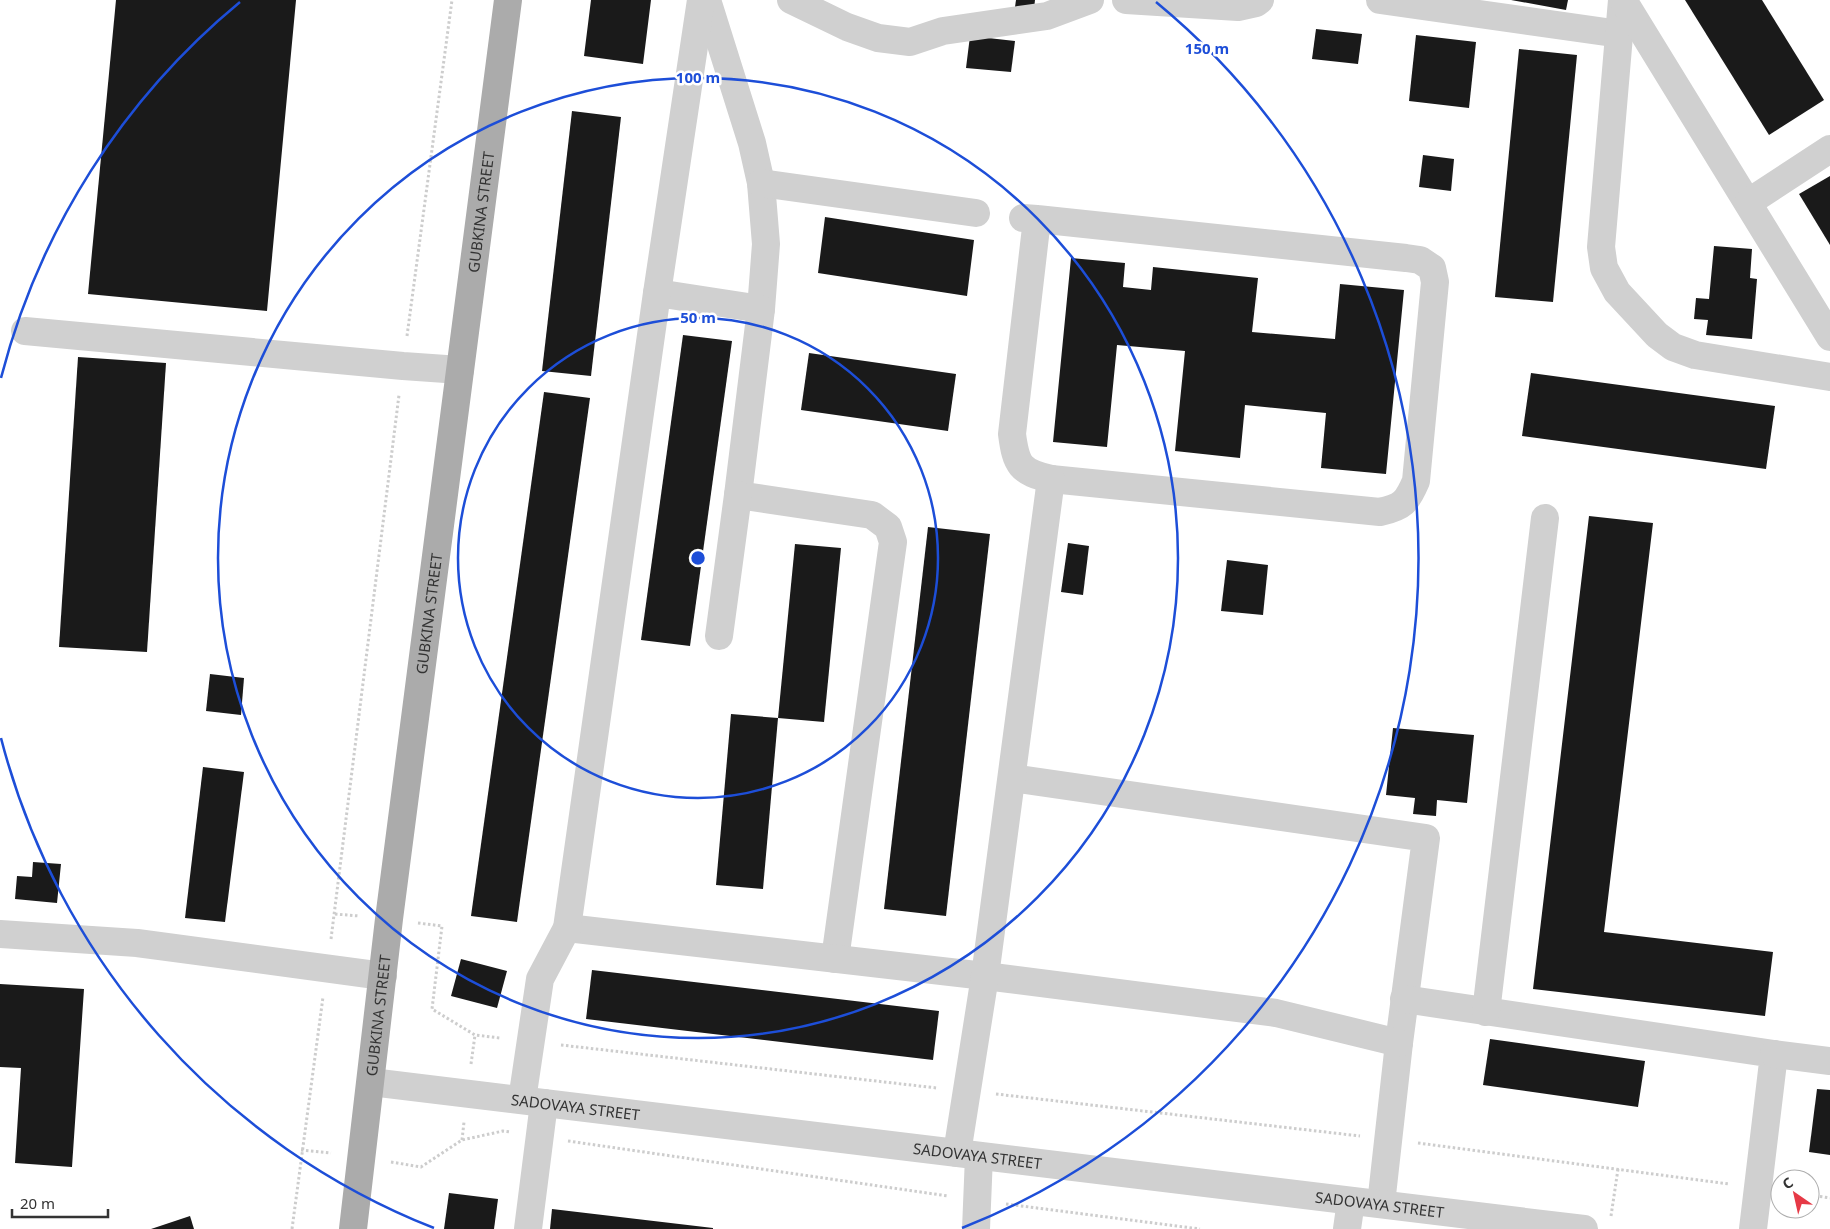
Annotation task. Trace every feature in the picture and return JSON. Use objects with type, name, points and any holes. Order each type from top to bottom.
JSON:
[{"type":"main road","name":"GUBKINA STREET","points":[[353,1229],[383,976],[508,0]]},
{"type":"street","points":[[528,1229],[539,1137],[533,1102],[530,1042],[540,979],[567,928],[657,293],[701,0]]},
{"type":"street","points":[[707,0],[752,143],[760,183],[766,244],[761,309],[719,636]]},
{"type":"street","points":[[791,0],[847,27],[878,38],[910,42],[943,31],[1047,16],[1090,0]]},
{"type":"street","points":[[1126,0],[1238,7],[1256,3],[1260,0]]},
{"type":"street","points":[[1380,0],[1620,34]]},
{"type":"street","points":[[1623,0],[1601,247],[1604,268],[1617,292],[1657,335],[1674,347],[1695,355],[1830,377]]},
{"type":"street","points":[[1623,0],[1749,202],[1830,337]]},
{"type":"street","points":[[1749,202],[1830,149]]},
{"type":"street","points":[[760,183],[976,213]]},
{"type":"street","points":[[1030,219],[1406,258],[1420,260],[1432,268],[1435,282],[1416,481],[1409,498],[1395,509],[1380,512],[1051,479],[1032,475],[1020,465],[1014,453],[1012,434],[1030,219]]},
{"type":"street","points":[[657,293],[761,309]]},
{"type":"street","points":[[25,331],[460,370]]},
{"type":"street","points":[[976,1229],[977,1200],[968,1154],[967,1091],[985,976],[1051,479]]},
{"type":"street","points":[[738,495],[872,515],[888,527],[893,542],[835,959]]},
{"type":"street","points":[[1486,1012],[1545,518]]},
{"type":"street","points":[[1012,778],[1426,838],[1398,1043],[1381,1204]]},
{"type":"street","points":[[567,928],[985,976],[1276,1013],[1398,1043]]},
{"type":"street","points":[[0,934],[137,943],[383,976]]},
{"type":"street","points":[[1404,999],[1830,1061]]},
{"type":"street","points":[[1753,1229],[1774,1054]]},
{"type":"street","name":"SADOVAYA STREET","points":[[370,1082],[1584,1229]]},
{"type":"street","points":[[1347,1229],[1351,1201]]},
{"type":"path","points":[[292,1229],[452,0]]},
{"type":"path","points":[[442,926],[432,1009],[475,1035],[1388,1139],[1758,1188]]},
{"type":"path","points":[[462,1140],[503,1131],[977,1200],[1200,1229]]},
{"type":"path","points":[[1611,1220],[1618,1169]]},
{"type":"building","points":[[116,0],[296,0],[267,311],[88,294]]},
{"type":"building","points":[[591,0],[651,0],[643,64],[584,56]]},
{"type":"building","points":[[1016,0],[1035,0],[1034,9],[1015,7]]},
{"type":"building","points":[[1511,0],[1568,0],[1566,10]]},
{"type":"building","points":[[1685,0],[1762,0],[1824,100],[1769,135]]},
{"type":"building","points":[[1316,29],[1362,34],[1358,64],[1312,59]]},
{"type":"building","points":[[1416,35],[1476,42],[1469,108],[1409,101]]},
{"type":"building","points":[[970,36],[1015,41],[1011,72],[966,68]]},
{"type":"building","points":[[1519,49],[1577,55],[1553,302],[1495,297]]},
{"type":"building","points":[[572,111],[621,117],[591,376],[542,371]]},
{"type":"building","points":[[1423,155],[1454,159],[1451,191],[1419,187]]},
{"type":"building","points":[[1830,176],[1830,245],[1799,194]]},
{"type":"building","points":[[825,217],[974,240],[967,296],[818,273]]},
{"type":"building","points":[[1714,246],[1752,249],[1750,278],[1757,279],[1752,339],[1706,335],[1708,320],[1694,319],[1696,298],[1709,299]]},
{"type":"building","points":[[1071,258],[1125,263],[1123,287],[1151,290],[1153,267],[1258,278],[1252,332],[1335,339],[1340,284],[1404,290],[1386,474],[1321,468],[1326,413],[1245,405],[1240,458],[1175,451],[1185,351],[1117,345],[1107,447],[1053,442]]},
{"type":"building","points":[[683,335],[732,341],[690,646],[641,640]]},
{"type":"building","points":[[809,353],[956,374],[948,431],[801,410]]},
{"type":"building","points":[[78,357],[166,363],[147,652],[59,647]]},
{"type":"building","points":[[1531,373],[1775,406],[1766,469],[1522,436]]},
{"type":"building","points":[[544,392],[590,398],[517,922],[471,916]]},
{"type":"building","points":[[1589,516],[1653,523],[1604,932],[1773,952],[1765,1016],[1533,989]]},
{"type":"building","points":[[928,527],[990,534],[946,916],[884,909]]},
{"type":"building","points":[[1068,543],[1089,546],[1083,595],[1061,592]]},
{"type":"building","points":[[795,544],[841,548],[824,722],[778,718]]},
{"type":"building","points":[[1227,560],[1268,565],[1263,615],[1221,611]]},
{"type":"building","points":[[210,674],[244,678],[241,715],[206,711]]},
{"type":"building","points":[[731,714],[778,718],[763,889],[716,885]]},
{"type":"building","points":[[1393,728],[1474,735],[1467,803],[1437,800],[1436,816],[1413,814],[1415,798],[1386,795]]},
{"type":"building","points":[[203,767],[244,772],[225,922],[185,918]]},
{"type":"building","points":[[33,862],[61,864],[57,903],[15,899],[17,876],[32,877]]},
{"type":"building","points":[[461,959],[507,971],[497,1008],[451,996]]},
{"type":"building","points":[[592,970],[939,1011],[933,1060],[586,1019]]},
{"type":"building","points":[[0,984],[84,989],[72,1167],[15,1163],[21,1068],[0,1067]]},
{"type":"building","points":[[1490,1039],[1645,1061],[1638,1107],[1483,1085]]},
{"type":"building","points":[[1817,1089],[1830,1090],[1830,1155],[1809,1152]]},
{"type":"building","points":[[449,1193],[498,1199],[494,1229],[444,1229]]},
{"type":"building","points":[[552,1209],[713,1228],[713,1229],[550,1229]]},
{"type":"building","points":[[190,1216],[194,1229],[151,1229]]}]
